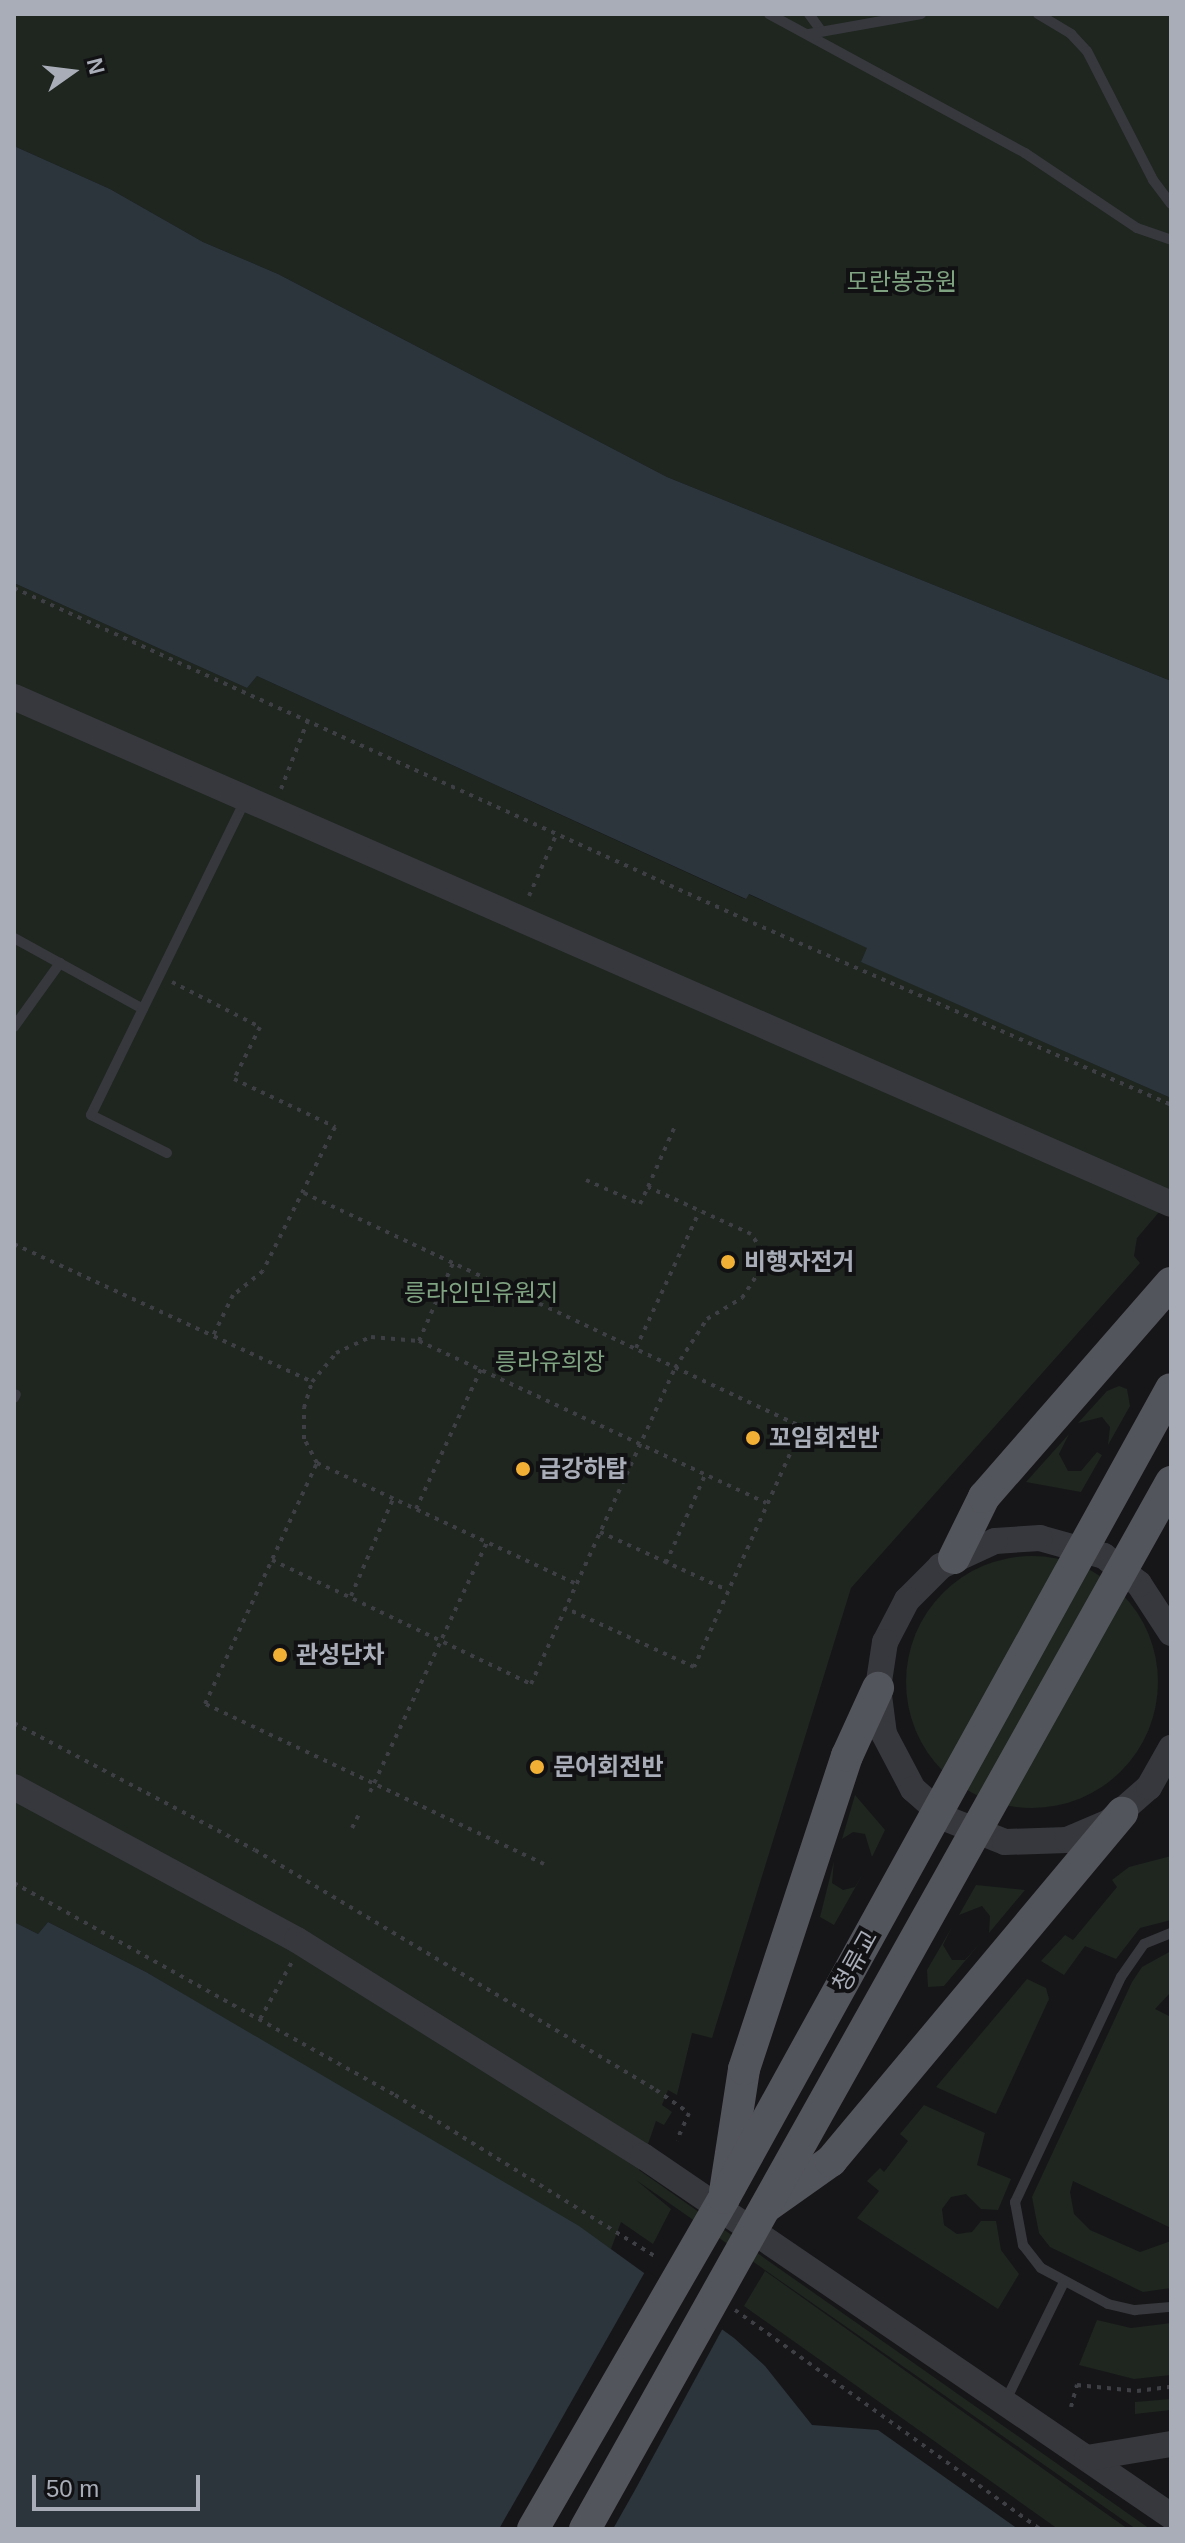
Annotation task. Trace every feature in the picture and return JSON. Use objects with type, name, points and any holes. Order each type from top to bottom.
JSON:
[{"type":"main road","points":[[954,1558],[984,1497],[1171,1283]]},
{"type":"main road","name":"청류교","points":[[533,2529],[724,2198],[1171,1389]]},
{"type":"main road","name":"청류교","points":[[585,2529],[1171,1482]]},
{"type":"main road","points":[[724,2198],[744,2069],[847,1756],[878,1688]]},
{"type":"main road","points":[[766,2207],[831,2161],[1122,1813]]},
{"type":"street","points":[[14,697],[1171,1204]]},
{"type":"street","points":[[1168,1762],[1122,1813],[1095,1829],[1051,1843],[1005,1842],[961,1827],[923,1800],[895,1763],[884,1734],[878,1688],[885,1642],[899,1613],[928,1576],[954,1558],[1017,1538],[1083,1547],[1139,1584],[1171,1633]]},
{"type":"street","points":[[14,1787],[310,1948],[643,2156],[1171,2516]]},
{"type":"street","points":[[1087,2458],[1171,2444]]},
{"type":"lane","points":[[769,14],[1025,153],[1137,228],[1171,240]]},
{"type":"lane","points":[[809,14],[820,29]]},
{"type":"lane","points":[[809,34],[820,29],[921,14]]},
{"type":"lane","points":[[1038,14],[1065,29],[1087,51],[1153,180],[1171,204]]},
{"type":"lane","points":[[167,1153],[91,1115],[245,800]]},
{"type":"lane","points":[[14,938],[143,1009]]},
{"type":"lane","points":[[14,1027],[60,963]]},
{"type":"lane","points":[[1171,1933],[1144,1944],[1121,1977],[1022,2180],[1015,2202],[1023,2245],[1041,2268],[1064,2282],[1135,2310],[1171,2307]]},
{"type":"lane","points":[[1005,2402],[1064,2282]]},
{"type":"path","points":[[14,588],[556,835],[1171,1105]]},
{"type":"path","points":[[282,786],[308,720]]},
{"type":"path","points":[[528,897],[556,835]]},
{"type":"path","points":[[179,969],[172,984],[260,1027],[234,1079],[335,1127],[263,1271],[233,1295],[213,1336]]},
{"type":"path","points":[[586,1180],[640,1204],[675,1126]]},
{"type":"path","points":[[272,1560],[531,1684],[574,1583],[675,1368],[707,1319],[742,1298],[763,1266],[762,1250],[751,1234],[648,1187]]},
{"type":"path","points":[[304,1193],[802,1427],[694,1667],[565,1608]]},
{"type":"path","points":[[636,1348],[699,1212]]},
{"type":"path","points":[[14,1244],[312,1382]]},
{"type":"path","points":[[419,1341],[453,1263]]},
{"type":"path","points":[[574,1583],[317,1463],[304,1439],[304,1408],[312,1382],[336,1353],[371,1337],[419,1341],[766,1503]]},
{"type":"path","points":[[416,1509],[481,1369]]},
{"type":"path","points":[[317,1463],[205,1704],[376,1781],[544,1864]]},
{"type":"path","points":[[666,1563],[705,1475]]},
{"type":"path","points":[[351,1596],[393,1498]]},
{"type":"path","points":[[600,1532],[727,1590]]},
{"type":"path","points":[[370,1792],[442,1644],[487,1542]]},
{"type":"path","points":[[14,1723],[255,1850],[656,2090],[689,2113],[677,2140]]},
{"type":"path","points":[[352,1828],[360,1812]]},
{"type":"path","points":[[14,1883],[260,2019],[610,2225]]},
{"type":"path","points":[[260,2019],[289,1974]]},
{"type":"path","points":[[778,2340],[1040,2529]]},
{"type":"path","points":[[1071,2407],[1077,2385],[1137,2391],[1171,2387]]},
{"type":"green space","name":"모란봉공원","points":[[14,14],[1171,14],[1171,681],[667,477],[278,274],[203,242],[110,189],[14,146]]},
{"type":"green space","name":"릉라인민유원지","points":[[14,583],[247,688],[257,676],[745,899],[748,894],[868,948],[862,962],[1171,1098],[1171,1198],[1137,1238],[1134,1256],[1140,1263],[851,1588],[712,2038],[692,2033],[677,2095],[668,2090],[662,2105],[672,2112],[664,2125],[656,2121],[639,2170],[1150,2529],[1136,2529],[636,2180],[671,2209],[653,2244],[621,2222],[611,2249],[146,1972],[48,1922],[38,1934],[14,1922]]},
{"type":"green space","points":[[1119,1386],[1127,1389],[1130,1406],[1108,1445],[1110,1427],[1102,1417],[1078,1423],[1107,1391]]},
{"type":"green space","points":[[1069,1434],[1059,1454],[1068,1471],[1081,1471],[1097,1452],[1102,1455],[1081,1492],[1026,1482]]},
{"type":"green space","points":[[1032,1556],[1080,1566],[1102,1577],[1121,1593],[1137,1612],[1148,1634],[1158,1682],[1148,1730],[1137,1752],[1121,1771],[1102,1787],[1080,1798],[1032,1808],[984,1798],[962,1787],[943,1771],[927,1752],[916,1730],[906,1682],[916,1634],[927,1612],[943,1593],[962,1577],[984,1566]]},
{"type":"green space","points":[[855,1795],[885,1830],[872,1857],[865,1834],[853,1832],[842,1839]]},
{"type":"green space","points":[[1171,1856],[1171,1920],[1140,1928],[1116,1959],[1085,1946],[1064,1975],[1041,1961],[1065,1935],[1073,1940],[1117,1887],[1112,1880],[1129,1867]]},
{"type":"green space","points":[[834,1861],[832,1883],[843,1890],[855,1887],[864,1872],[834,1925],[820,1917]]},
{"type":"green space","points":[[976,1885],[1025,1890],[989,1933],[990,1916],[982,1906],[959,1915]]},
{"type":"green space","points":[[952,1927],[943,1945],[952,1960],[965,1960],[981,1942],[944,1986],[928,1987],[927,1970]]},
{"type":"green space","points":[[1171,1951],[1171,1992],[1155,2009],[1171,2017],[1171,2228],[1073,2181],[1070,2192],[1074,2214],[1090,2230],[1140,2252],[1171,2241],[1171,2288],[1143,2292],[1050,2247],[1039,2233],[1032,2197],[1132,1982],[1142,1967]]},
{"type":"green space","points":[[1027,1979],[1046,1988],[1049,1999],[996,2114],[936,2087]]},
{"type":"green space","points":[[924,2105],[985,2133],[977,2165],[1011,2179],[998,2210],[981,2209],[966,2194],[951,2197],[942,2209],[944,2225],[957,2234],[972,2232],[981,2221],[996,2221],[1001,2250],[1019,2274],[998,2309],[857,2218],[879,2191],[867,2181],[880,2168],[884,2172],[908,2141],[900,2134]]},
{"type":"green space","points":[[765,2271],[1128,2529],[1058,2529],[744,2306]]},
{"type":"green space","points":[[1097,2320],[1131,2328],[1171,2323],[1171,2375],[1134,2379],[1079,2365]]},
{"type":"green space","points":[[1171,2399],[1171,2410],[1135,2414],[1135,2402]]},
{"type":"shaded area","points":[[14,146],[110,189],[203,242],[278,274],[667,477],[1171,681],[1171,1098],[861,962],[867,948],[749,894],[746,899],[257,676],[247,688],[14,583]]},
{"type":"shaded area","points":[[14,1922],[38,1934],[48,1922],[146,1972],[579,2226],[734,2338],[765,2366],[812,2425],[878,2430],[1018,2529],[14,2529]]},
{"type":"pier","points":[[646,2270],[724,2326],[613,2529],[499,2529]]},
{"type":"place","name":"비행자전거","points":[[728,1262]]},
{"type":"place","name":"꼬임회전반","points":[[753,1438]]},
{"type":"place","name":"급강하탑","points":[[523,1469]]},
{"type":"place","name":"관성단차","points":[[280,1655]]},
{"type":"place","name":"문어회전반","points":[[537,1767]]},
{"type":"park label","name":"릉라유희장","points":[[550,1362]]}]
